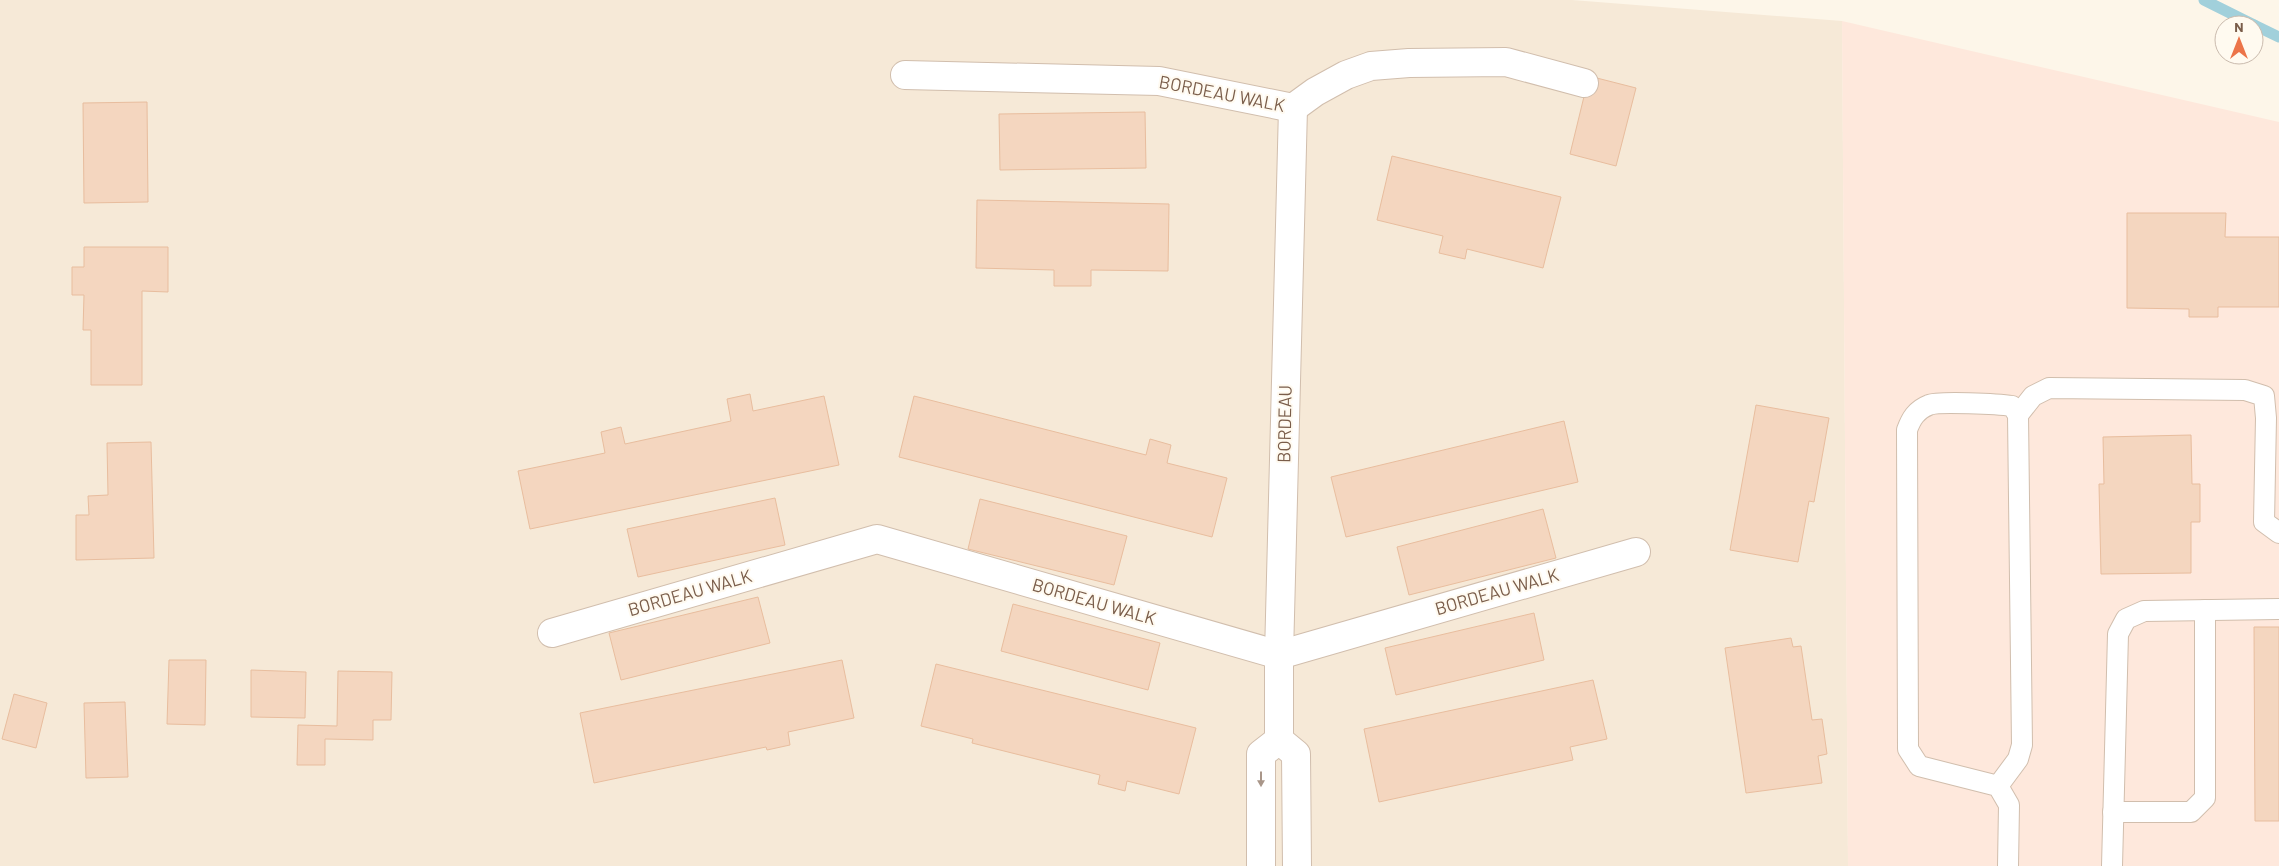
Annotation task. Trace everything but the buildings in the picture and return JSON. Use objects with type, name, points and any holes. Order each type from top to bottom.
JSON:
[{"type":"street","name":"BORDEAU WALK","points":[[905,75],[1159,81],[1293,108],[1315,92],[1346,75],[1371,66],[1409,63],[1506,62],[1584,83]]},
{"type":"street","name":"BORDEAU","points":[[1279,740],[1279,655],[1293,108]]},
{"type":"street","name":"BORDEAU WALK","points":[[552,633],[877,539],[1279,655],[1636,552]]},
{"type":"street","points":[[1261,866],[1261,754],[1279,740],[1296,754],[1297,866]]},
{"type":"lane","points":[[2018,415],[2033,396],[2049,388],[2279,389]]},
{"type":"lane","points":[[2245,390],[2264,396],[2266,418],[2264,522],[2279,533]]},
{"type":"lane","points":[[1998,786],[2018,759],[2022,745],[2018,415],[2012,406],[1998,404],[1930,404],[1911,417],[1907,430],[1908,749],[1919,766],[1998,786],[2009,805],[2008,866]]},
{"type":"lane","points":[[2112,866],[2118,634],[2126,619],[2144,611],[2279,608]]},
{"type":"lane","points":[[2114,812],[2191,812],[2205,798],[2205,610]]},
{"type":"shaded area","points":[[0,0],[1572,0],[1842,21],[1848,866],[0,866]]},
{"type":"shaded area","points":[[1842,21],[2279,122],[2279,866],[1848,866]]},
{"type":"waterway","points":[[2204,0],[2234,15]]},
{"type":"waterway","points":[[2264,30],[2279,37]]}]
